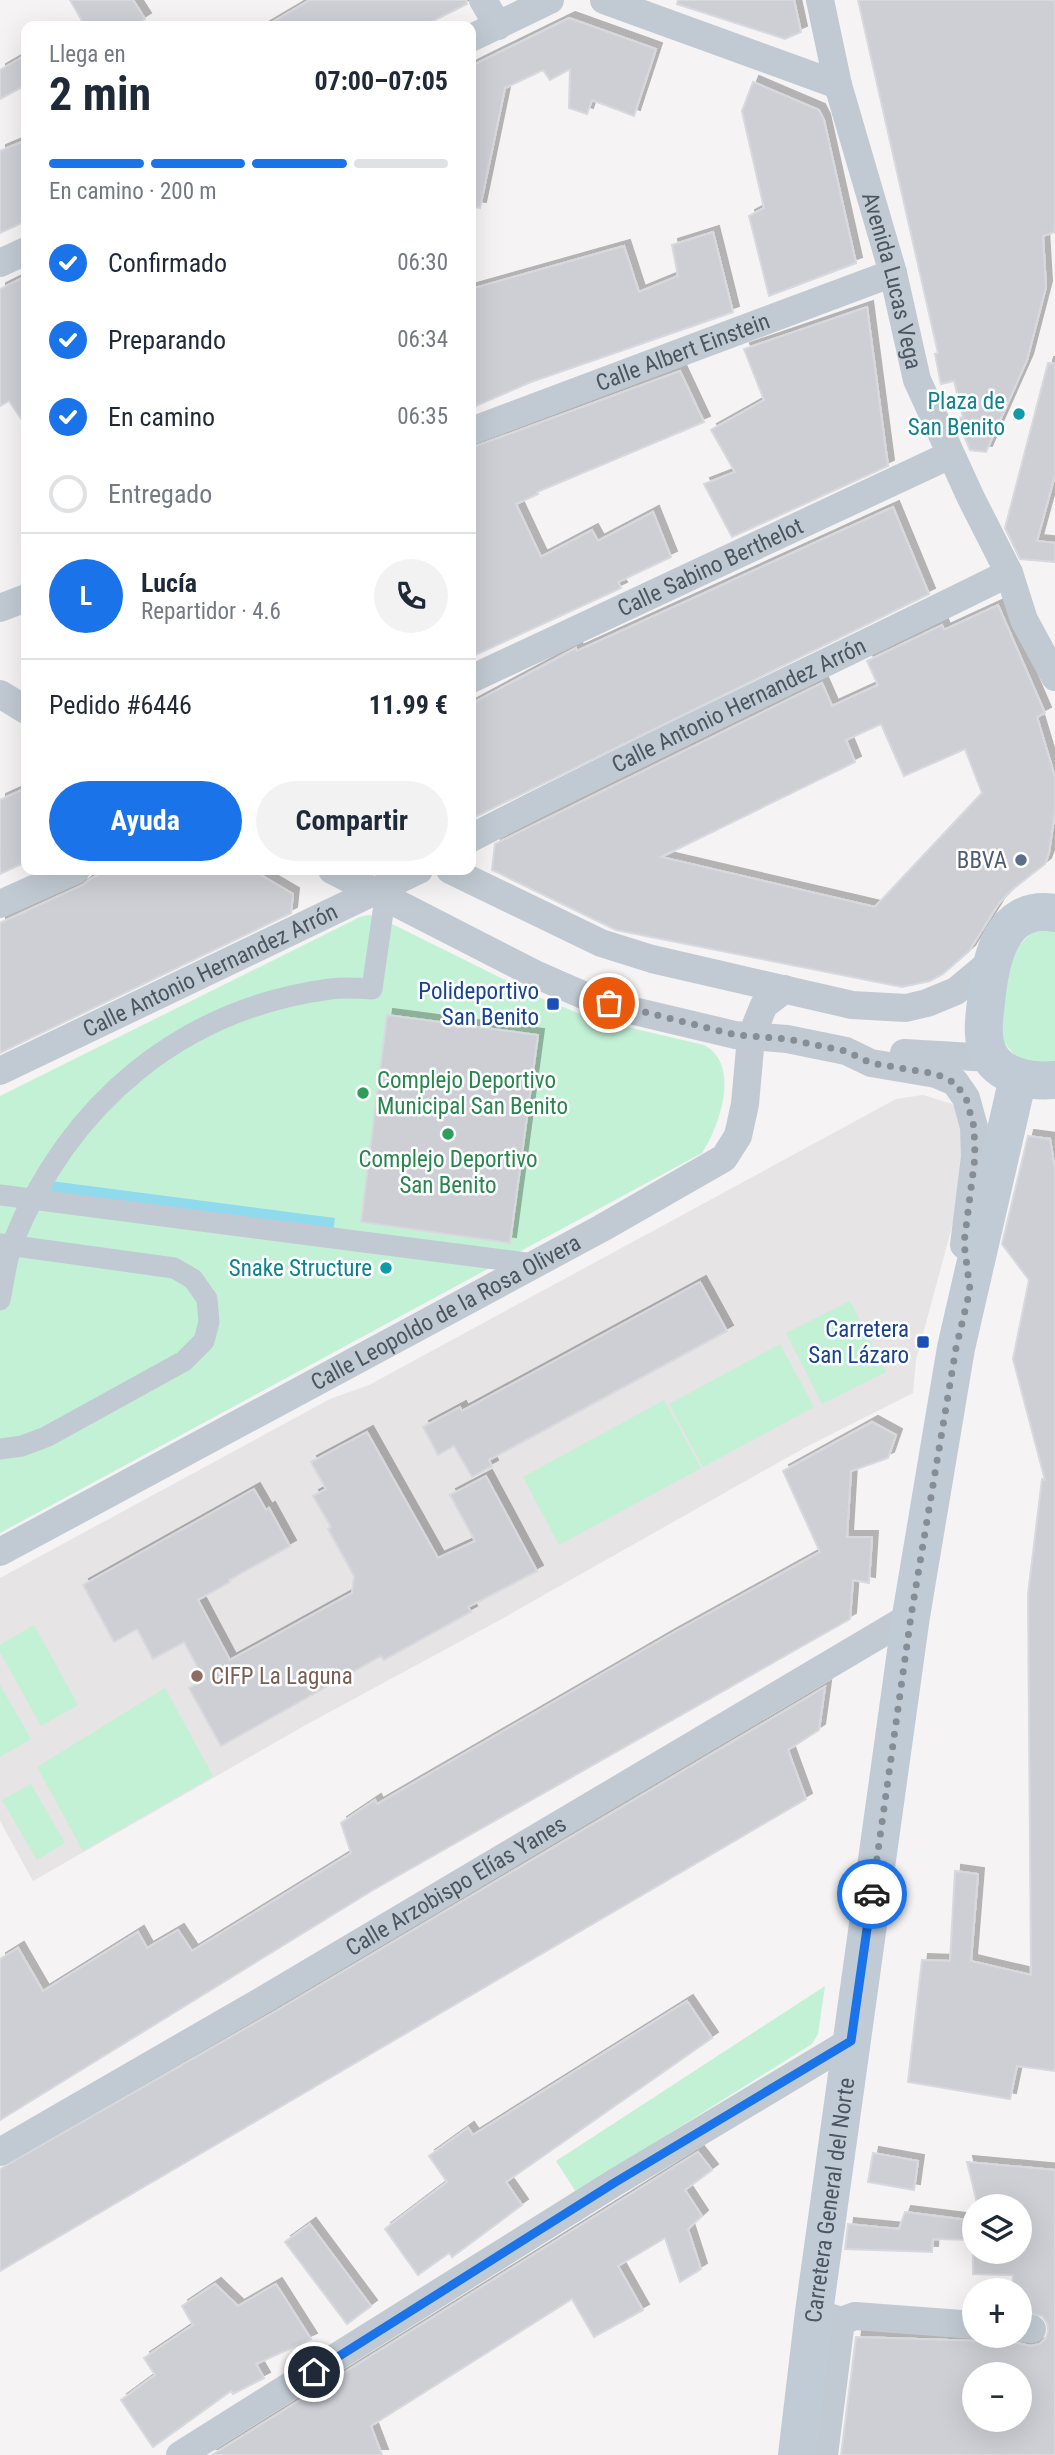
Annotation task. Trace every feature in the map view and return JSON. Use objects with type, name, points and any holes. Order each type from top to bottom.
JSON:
[{"type":"main road","points":[[1055,913],[1026,916],[1009,927],[998,942],[992,961],[983,1037],[1004,1068],[1034,1082],[1055,1080]]},
{"type":"main road","name":"Carretera General del Norte","points":[[797,2455],[828,2317],[851,2041],[911,1616],[956,1348],[970,1290],[1004,1068]]},
{"type":"street","points":[[483,0],[498,26]]},
{"type":"street","points":[[476,36],[550,0]]},
{"type":"street","points":[[604,0],[838,85]]},
{"type":"street","name":"Avenida Lucas Vega","points":[[820,0],[838,85],[893,274],[917,380],[950,455],[1012,580],[1046,627],[1055,628]]},
{"type":"street","points":[[0,263],[21,253]]},
{"type":"street","name":"Calle Albert Einstein","points":[[476,429],[893,274]]},
{"type":"street","name":"Calle Sabino Berthelot","points":[[476,677],[950,455]]},
{"type":"street","name":"Avenida Lucas Vega","points":[[1012,580],[1024,620],[1055,677]]},
{"type":"street","name":"Calle Antonio Hernandez Arrón","points":[[476,835],[601,770],[823,665],[1012,580]]},
{"type":"street","points":[[0,608],[21,600]]},
{"type":"street","points":[[0,694],[21,707]]},
{"type":"street","points":[[0,904],[65,875]]},
{"type":"street","points":[[341,875],[535,974],[583,995],[634,1011],[751,1037],[787,1039],[846,1051],[871,1063],[936,1074],[955,1083],[966,1098],[974,1127],[975,1157],[964,1243],[970,1290]]},
{"type":"street","name":"Calle Antonio Hernandez Arrón","points":[[0,1071],[379,895],[410,875]]},
{"type":"street","points":[[460,875],[601,943],[652,958],[852,1005],[906,1008],[927,1003],[956,991],[992,961]]},
{"type":"street","points":[[0,1300],[6,1245],[63,1148],[94,1111],[150,1059],[197,1029],[255,1005],[331,988],[372,989],[379,895]]},
{"type":"street","name":"Calle Leopoldo de la Rosa Olivera","points":[[0,1552],[534,1265],[724,1158],[738,1136],[745,1104],[751,1037],[764,1005],[785,989]]},
{"type":"street","points":[[846,1051],[873,1048],[1004,1068]]},
{"type":"street","points":[[0,1195],[534,1265]]},
{"type":"street","points":[[0,1448],[23,1446],[46,1437],[184,1361],[204,1341],[209,1322],[207,1299],[193,1279],[174,1268],[6,1245]]},
{"type":"street","name":"Calle Arzobispo Elías Yanes","points":[[0,2152],[263,2000],[911,1616]]},
{"type":"street","points":[[180,2455],[614,2183],[851,2041]]},
{"type":"street","points":[[824,2455],[828,2317],[855,2316],[962,2324]]},
{"type":"shaded area","points":[[923,1095],[952,1104],[964,1116],[964,1182],[916,1360],[913,1393],[804,1448],[498,1621],[311,1722],[33,1881],[0,1821],[0,1578],[330,1399],[369,1385],[896,1099]]},
{"type":"green space","points":[[368,915],[376,916],[543,999],[593,1019],[704,1045],[715,1054],[722,1066],[724,1096],[715,1127],[702,1153],[0,1533],[0,1096]]},
{"type":"green space","points":[[1055,930],[1055,1062],[1033,1064],[1016,1057],[1004,1042],[999,1022],[1008,957],[1032,932]]},
{"type":"green space","points":[[850,1301],[886,1372],[822,1404],[786,1333]]},
{"type":"green space","points":[[780,1344],[814,1407],[703,1467],[669,1404]]},
{"type":"green space","points":[[664,1400],[701,1468],[559,1545],[523,1477]]},
{"type":"green space","points":[[34,1625],[78,1705],[41,1726],[0,1652],[0,1645]]},
{"type":"green space","points":[[0,1685],[31,1739],[0,1757]]},
{"type":"green space","points":[[165,1688],[213,1776],[83,1851],[37,1767]]},
{"type":"green space","points":[[31,1784],[65,1843],[37,1860],[2,1800]]},
{"type":"green space","points":[[825,1986],[818,2034],[812,2044],[576,2192],[556,2161]]},
{"type":"water","points":[[51,1181],[335,1218],[333,1231],[48,1192]]},
{"type":"building","points":[[70,0],[133,0],[145,19],[142,21],[82,21]]},
{"type":"building","points":[[310,0],[466,0],[467,4],[433,21],[274,21]]},
{"type":"building","points":[[678,0],[794,0],[801,32],[785,39],[677,4]]},
{"type":"building","points":[[858,0],[1055,0],[1055,232],[1043,236],[1046,287],[1027,360],[986,452],[970,450],[957,419],[963,417],[954,381],[941,384],[935,354],[938,353]]},
{"type":"building","points":[[569,18],[656,49],[634,116],[592,100],[587,114],[569,108],[570,69],[550,80],[543,70],[505,88],[480,208],[476,208],[476,64]]},
{"type":"building","points":[[21,58],[21,88],[0,99],[0,70]]},
{"type":"building","points":[[753,82],[819,110],[824,120],[856,263],[769,296],[749,216],[764,208],[742,111]]},
{"type":"building","points":[[21,142],[21,223],[0,233],[0,151]]},
{"type":"building","points":[[713,232],[733,312],[531,382],[476,406],[476,288],[624,246],[639,292],[678,276],[672,245]]},
{"type":"building","points":[[21,278],[21,419],[9,401],[0,406],[0,289]]},
{"type":"building","points":[[867,307],[888,466],[732,537],[704,484],[735,472],[711,430],[764,400],[744,349]]},
{"type":"building","points":[[1048,363],[1055,364],[1055,475],[1037,541],[1055,543],[1055,562],[1020,559],[1005,528]]},
{"type":"building","points":[[680,371],[704,422],[537,492],[538,494],[516,504],[541,557],[592,530],[598,541],[653,512],[671,557],[618,582],[621,588],[476,655],[476,446]]},
{"type":"building","points":[[893,507],[929,594],[476,817],[476,701],[576,648],[577,651]]},
{"type":"building","points":[[998,605],[1045,713],[1037,717],[1055,777],[1055,811],[1045,864],[999,903],[969,951],[943,974],[930,981],[902,987],[616,930],[492,870],[495,844],[822,683],[832,706],[878,685],[867,661],[942,625],[944,630]],"holes":[[[881,724],[904,776],[965,749],[982,793],[875,907],[661,857],[855,762],[846,740]]]},
{"type":"building","points":[[21,790],[21,864],[0,874],[0,800]]},
{"type":"building","points":[[98,875],[261,875],[293,894],[291,913],[0,1053],[0,923],[83,885]]},
{"type":"building","points":[[387,1015],[538,1035],[510,1243],[361,1222]]},
{"type":"building","points":[[1028,1136],[1050,1139],[1055,1170],[1055,2071],[1017,2066],[1010,2099],[908,2082],[922,1960],[950,1961],[955,1871],[978,1874],[971,1961],[1031,1975],[1028,1594],[1042,1479],[1045,1480],[1013,1359],[1029,1280],[1002,1244]]},
{"type":"building","points":[[700,1282],[727,1331],[489,1460],[492,1466],[472,1477],[454,1446],[438,1455],[423,1427],[460,1407],[462,1411]]},
{"type":"building","points":[[872,1422],[896,1435],[888,1458],[851,1471],[847,1537],[872,1537],[869,1583],[853,1580],[850,1619],[373,1890],[0,2120],[0,1959],[18,1948],[43,1991],[138,1932],[147,1948],[178,1930],[192,1951],[351,1853],[341,1823],[375,1800],[377,1804],[671,1634],[820,1552],[783,1471]]},
{"type":"building","points":[[367,1432],[438,1558],[475,1541],[450,1495],[486,1476],[537,1571],[468,1607],[471,1612],[384,1660],[381,1656],[221,1746],[189,1688],[205,1680],[184,1642],[153,1659],[137,1629],[114,1642],[83,1585],[254,1489],[266,1510],[269,1508],[290,1546],[198,1600],[230,1660],[352,1593],[354,1576],[313,1496],[326,1489],[311,1462]]},
{"type":"building","points":[[825,1687],[819,1730],[788,1750],[806,1799],[0,2271],[0,2169],[271,2014]]},
{"type":"building","points":[[687,2001],[712,2038],[506,2182],[522,2205],[452,2257],[449,2253],[418,2275],[385,2229],[447,2182],[429,2156],[468,2128],[473,2135]]},
{"type":"building","points":[[698,2152],[712,2170],[685,2190],[702,2216],[688,2229],[701,2269],[680,2282],[665,2238],[618,2266],[643,2310],[594,2337],[572,2299],[371,2426],[382,2455],[212,2455]]},
{"type":"building","points":[[873,2153],[918,2161],[914,2190],[868,2182]]},
{"type":"building","points":[[967,2162],[1055,2170],[1055,2455],[841,2455],[856,2337],[962,2340],[962,2348],[1032,2348],[1046,2338],[1047,2323],[1042,2316],[1032,2314],[1032,2278],[973,2274],[973,2264],[1032,2264],[1032,2194],[975,2194]]},
{"type":"building","points":[[905,2212],[962,2219],[962,2240],[933,2239],[932,2252],[845,2249],[848,2224],[899,2229]]},
{"type":"building","points":[[310,2224],[371,2306],[347,2324],[285,2242]]},
{"type":"building","points":[[215,2284],[238,2306],[276,2284],[311,2339],[256,2364],[264,2378],[233,2394],[231,2391],[153,2447],[121,2400],[155,2375],[144,2358],[193,2325],[182,2306]]},
{"type":"way so far","points":[[609,1003],[736,1035],[787,1039],[846,1051],[871,1063],[936,1074],[955,1083],[966,1098],[974,1127],[975,1157],[964,1243],[970,1290],[956,1348],[911,1616],[872,1894]]},
{"type":"place","name":"Plaza de San Benito","points":[[1019,414]]},
{"type":"place","name":"BBVA","points":[[1021,860]]},
{"type":"place","name":"Polideportivo San Benito","points":[[553,1004]]},
{"type":"place","name":"Complejo Deportivo Municipal San Benito","points":[[363,1093]]},
{"type":"place","name":"Complejo Deportivo San Benito","points":[[448,1134]]},
{"type":"place","name":"Snake Structure","points":[[386,1268]]},
{"type":"place","name":"Carretera San Lázaro","points":[[923,1342]]},
{"type":"place","name":"CIFP La Laguna","points":[[197,1676]]},
{"type":"route","points":[[314,2372],[614,2183],[851,2041],[872,1894]]}]
